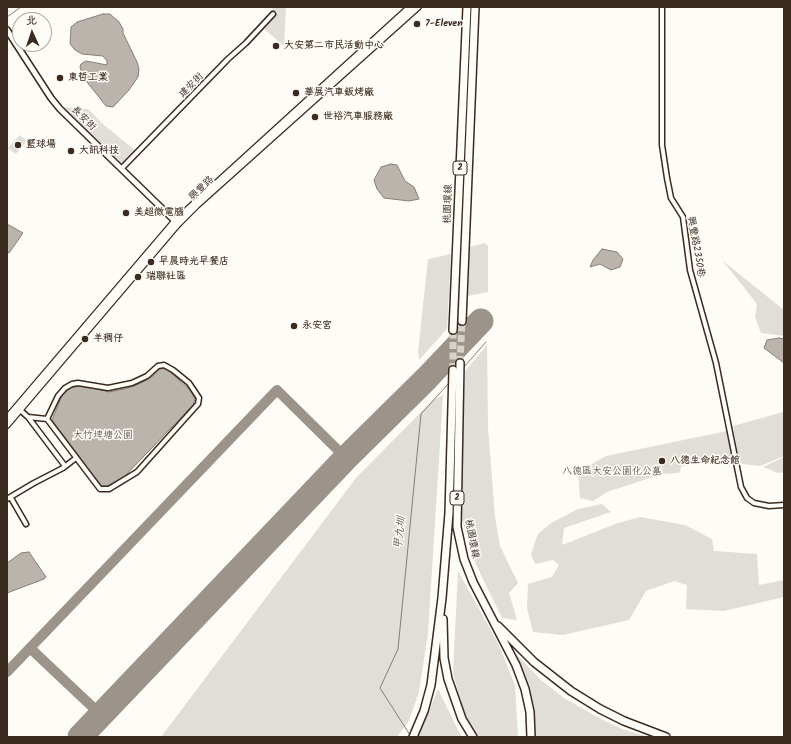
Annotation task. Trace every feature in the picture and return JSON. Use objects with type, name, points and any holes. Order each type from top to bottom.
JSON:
[{"type":"highway","name":"桃園環線","points":[[453,330],[467,7]]},
{"type":"highway","name":"桃園環線","points":[[462,321],[475,7]]},
{"type":"highway","name":"桃園環線","points":[[442,598],[449,513],[456,372],[457,527],[464,559],[490,618],[516,665],[525,689],[530,712],[530,737]]},
{"type":"highway","points":[[413,737],[424,711],[431,685],[442,598]]},
{"type":"highway","points":[[442,598],[444,658],[448,679],[462,720],[473,737]]},
{"type":"highway","points":[[490,618],[534,662],[572,691],[600,709],[624,721],[666,737]]},
{"type":"main road","name":"興豐路","points":[[7,418],[177,223],[296,109],[410,7]]},
{"type":"main road","name":"興豐路","points":[[7,425],[177,223],[418,7]]},
{"type":"street","name":"興豐路2350巷","points":[[662,7],[662,145],[667,178],[671,198],[683,217],[690,270],[716,363],[721,395],[741,487],[747,498],[761,506],[784,506]]},
{"type":"street","name":"建安街","points":[[122,168],[273,14]]},
{"type":"street","name":"長安街","points":[[7,30],[51,98],[177,223]]},
{"type":"street","points":[[28,417],[47,419],[100,489],[109,489],[137,472],[198,404],[199,398],[195,390],[173,370],[164,365],[158,366],[147,376],[132,383],[108,388],[78,383],[72,384],[65,388],[58,396],[47,419]]},
{"type":"street","points":[[20,410],[28,417],[65,466]]},
{"type":"street","points":[[26,524],[9,498],[65,466],[76,458]]},
{"type":"green space","points":[[270,7],[286,7],[284,46],[264,29],[278,13]]},
{"type":"green space","points":[[62,107],[88,109],[104,125],[136,151],[123,164]]},
{"type":"green space","name":"籃球場","points":[[20,135],[27,141],[16,154],[8,148]]},
{"type":"green space","points":[[485,243],[488,246],[488,292],[468,296],[469,247]]},
{"type":"green space","points":[[451,254],[447,329],[419,360],[418,352],[428,259]]},
{"type":"green space","points":[[723,261],[784,310],[784,336],[761,333],[755,317],[757,304]]},
{"type":"green space","points":[[487,345],[488,427],[495,517],[500,546],[518,583],[509,593],[517,620],[502,618],[476,565],[462,520],[461,423],[465,371]]},
{"type":"green space","points":[[443,395],[428,633],[419,692],[409,721],[397,737],[161,737],[356,478],[433,400]]},
{"type":"green space","points":[[784,406],[784,456],[760,466],[742,464],[738,456],[733,426],[783,412]]},
{"type":"green space","name":"八德區大安公園化公墓","points":[[727,431],[733,457],[682,466],[679,473],[662,474],[607,492],[593,501],[580,498],[578,472],[606,456]]},
{"type":"green space","points":[[784,457],[784,472],[778,473],[763,467]]},
{"type":"green space","points":[[602,504],[611,512],[564,528],[562,545],[618,523],[640,517],[685,525],[712,539],[714,551],[757,554],[759,585],[784,580],[784,597],[724,611],[686,609],[687,585],[674,581],[646,591],[629,620],[563,635],[533,632],[527,608],[528,584],[552,577],[559,565],[553,560],[535,564],[531,554],[538,534],[551,523],[578,509]]},
{"type":"green space","points":[[458,571],[498,643],[515,685],[518,737],[478,737],[464,713],[453,673]]},
{"type":"green space","points":[[517,655],[542,681],[564,698],[622,729],[648,737],[534,737],[535,723],[532,702]]},
{"type":"green space","points":[[438,689],[458,730],[462,737],[418,737]]},
{"type":"shaded area","points":[[103,14],[110,14],[119,22],[139,69],[138,77],[129,90],[113,107],[106,106],[83,77],[80,67],[81,64],[86,61],[107,65],[107,61],[103,56],[82,54],[75,50],[70,44],[71,27],[77,22]]},
{"type":"shaded area","points":[[391,164],[397,165],[405,181],[414,187],[419,199],[409,201],[384,198],[377,189],[374,180],[381,167]]},
{"type":"shaded area","points":[[7,224],[23,233],[9,253],[7,252]]},
{"type":"shaded area","points":[[602,249],[617,252],[623,259],[620,267],[611,270],[600,264],[590,267],[593,260]]},
{"type":"shaded area","points":[[779,338],[784,339],[784,363],[764,348],[767,340]]},
{"type":"shaded area","name":"大竹埤塘公園","points":[[166,368],[190,390],[195,399],[193,405],[123,478],[103,488],[52,420],[63,393],[71,388],[83,385],[109,392],[124,389],[139,384],[153,376],[159,369]]},
{"type":"shaded area","points":[[29,552],[46,577],[7,593],[7,563],[21,553]]},
{"type":"waterway","points":[[7,17],[21,7]]},
{"type":"waterway","name":"甲九圳","points":[[464,367],[486,342]]},
{"type":"waterway","name":"甲九圳","points":[[410,735],[380,688],[398,649],[421,414],[449,383]]},
{"type":"taxiway","points":[[7,672],[277,390],[346,458]]},
{"type":"taxiway","points":[[30,648],[101,715]]},
{"type":"runway","points":[[80,737],[346,458],[427,378],[481,321]]},
{"type":"tunnel","points":[[460,363],[462,321]]},
{"type":"tunnel","points":[[453,330],[453,370]]},
{"type":"place","name":"7-Eleven","points":[[417,24]]},
{"type":"place","name":"大安第二市民活動中心","points":[[276,46]]},
{"type":"place","name":"東哲工業","points":[[60,78]]},
{"type":"place","name":"華展汽車鈑烤廠","points":[[296,93]]},
{"type":"place","name":"世裕汽車服務廠","points":[[315,117]]},
{"type":"place","name":"籃球場","points":[[18,145]]},
{"type":"place","name":"大訊科技","points":[[71,151]]},
{"type":"place","name":"美超微電腦","points":[[126,213]]},
{"type":"place","name":"早晨時光早餐店","points":[[151,262]]},
{"type":"place","name":"瑞聯社區","points":[[138,277]]},
{"type":"place","name":"永安宮","points":[[294,326]]},
{"type":"place","name":"羊稠仔","points":[[85,339]]},
{"type":"place","name":"八德生命紀念館","points":[[662,461]]}]
